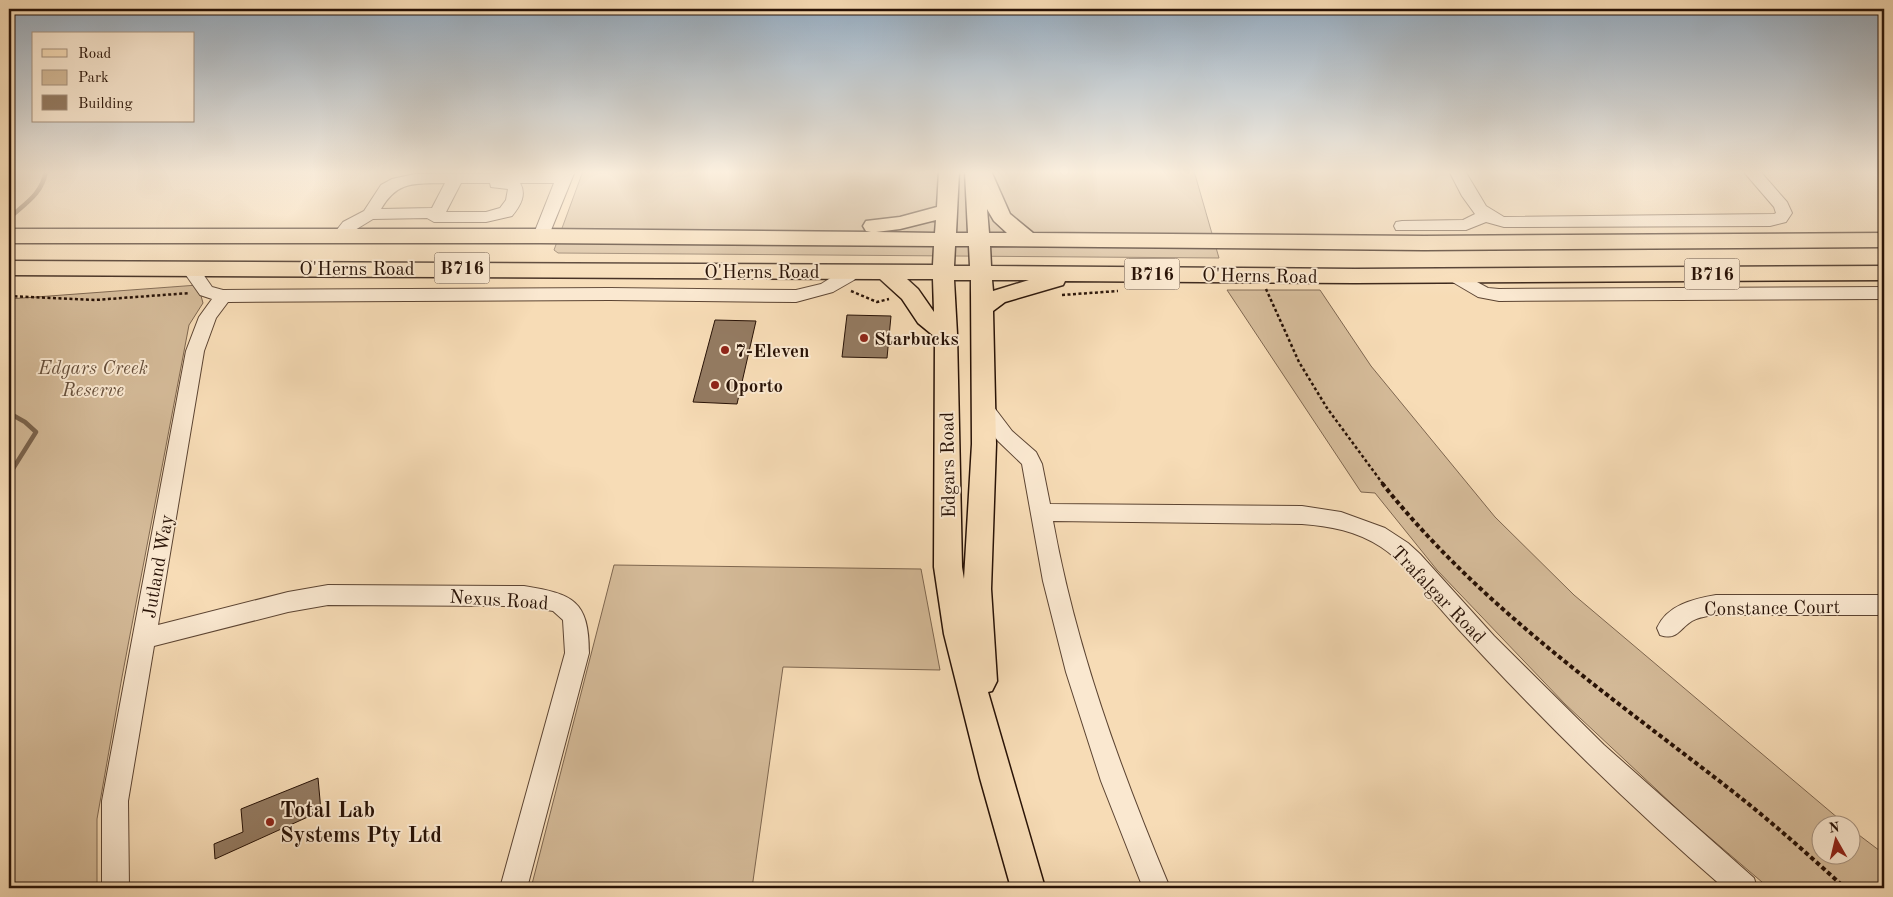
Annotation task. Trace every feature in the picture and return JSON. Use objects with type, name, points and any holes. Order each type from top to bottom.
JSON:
[{"type":"main road","points":[[753,238],[900,223],[939,213]]},
{"type":"main road","name":"Edgars Road","points":[[946,213],[943,240],[943,272],[946,334],[948,567],[958,634],[989,753],[1028,888]]},
{"type":"main road","name":"Edgars Road","points":[[979,213],[981,240],[984,444],[977,589],[980,659],[989,753]]},
{"type":"main road","points":[[999,213],[1001,217],[1029,241]]},
{"type":"main road","name":"O'Herns Road","points":[[16,236],[541,236],[1424,243],[1884,240]]},
{"type":"main road","name":"O'Herns Road","points":[[9,268],[1455,276],[1884,273]]},
{"type":"main road","points":[[885,272],[910,294],[926,318],[946,334]]},
{"type":"main road","points":[[982,309],[998,298],[1074,273]]},
{"type":"street","points":[[340,236],[349,226],[370,214],[486,217],[502,215],[504,213]]},
{"type":"street","points":[[541,236],[550,213]]},
{"type":"street","points":[[1482,213],[1497,221],[1513,222],[1770,221],[1780,218],[1784,213]]},
{"type":"street","points":[[426,236],[435,215]]},
{"type":"street","points":[[1402,226],[1466,225],[1485,216]]},
{"type":"street","points":[[190,268],[206,292],[222,296]]},
{"type":"street","name":"O'Herns Road","points":[[222,296],[610,294],[787,297],[818,292],[844,281],[854,272]]},
{"type":"street","name":"O'Herns Road","points":[[1455,276],[1484,293],[1499,295],[1884,294]]},
{"type":"street","name":"Jutland Way","points":[[115,888],[116,801],[195,351],[208,317],[222,296]]},
{"type":"street","points":[[983,407],[1005,436],[1029,457],[1032,464],[1058,597],[1089,710],[1107,765],[1156,888]]},
{"type":"street","name":"Trafalgar Road","points":[[1042,512],[1302,515],[1326,517],[1368,530],[1400,550],[1497,655],[1565,724],[1654,809],[1744,888]]},
{"type":"street","name":"Nexus Road","points":[[144,639],[288,602],[335,595],[524,596],[556,601],[568,609],[575,618],[578,631],[577,653],[514,888]]},
{"type":"street","name":"Constance Court","points":[[1668,628],[1678,616],[1696,608],[1716,605],[1884,605]]},
{"type":"path","points":[[1264,283],[1292,348],[1332,415],[1376,474],[1451,559],[1552,652],[1737,795],[1845,888]]},
{"type":"green space","points":[[568,213],[1206,213],[1219,258],[558,253],[554,250]]},
{"type":"green space","name":"Edgars Creek Reserve","points":[[198,285],[203,303],[189,325],[97,819],[97,888],[9,888],[9,299]]},
{"type":"green space","points":[[1227,290],[1320,290],[1371,366],[1495,517],[1574,595],[1833,814],[1810,814],[1810,864],[1860,864],[1860,836],[1884,854],[1884,888],[1769,888],[1688,819],[1565,704],[1437,570],[1375,493],[1361,492]]},
{"type":"green space","points":[[614,565],[921,569],[940,670],[783,667],[752,888],[531,888]]},
{"type":"building","points":[[847,315],[891,316],[887,358],[842,357]]},
{"type":"building","points":[[715,320],[756,321],[737,404],[693,402]]},
{"type":"building","name":"Total Lab Systems Pty Ltd","points":[[318,778],[321,811],[215,859],[214,844],[243,832],[241,809]]},
{"type":"waterway","points":[[9,218],[15,213]]},
{"type":"waterway","points":[[9,413],[25,422],[36,432],[9,475]]},
{"type":"place","name":"Starbucks","points":[[864,338]]},
{"type":"place","name":"7-Eleven","points":[[725,350]]},
{"type":"place","name":"Oporto","points":[[715,385]]},
{"type":"place","name":"Total Lab Systems Pty Ltd","points":[[270,822]]}]
